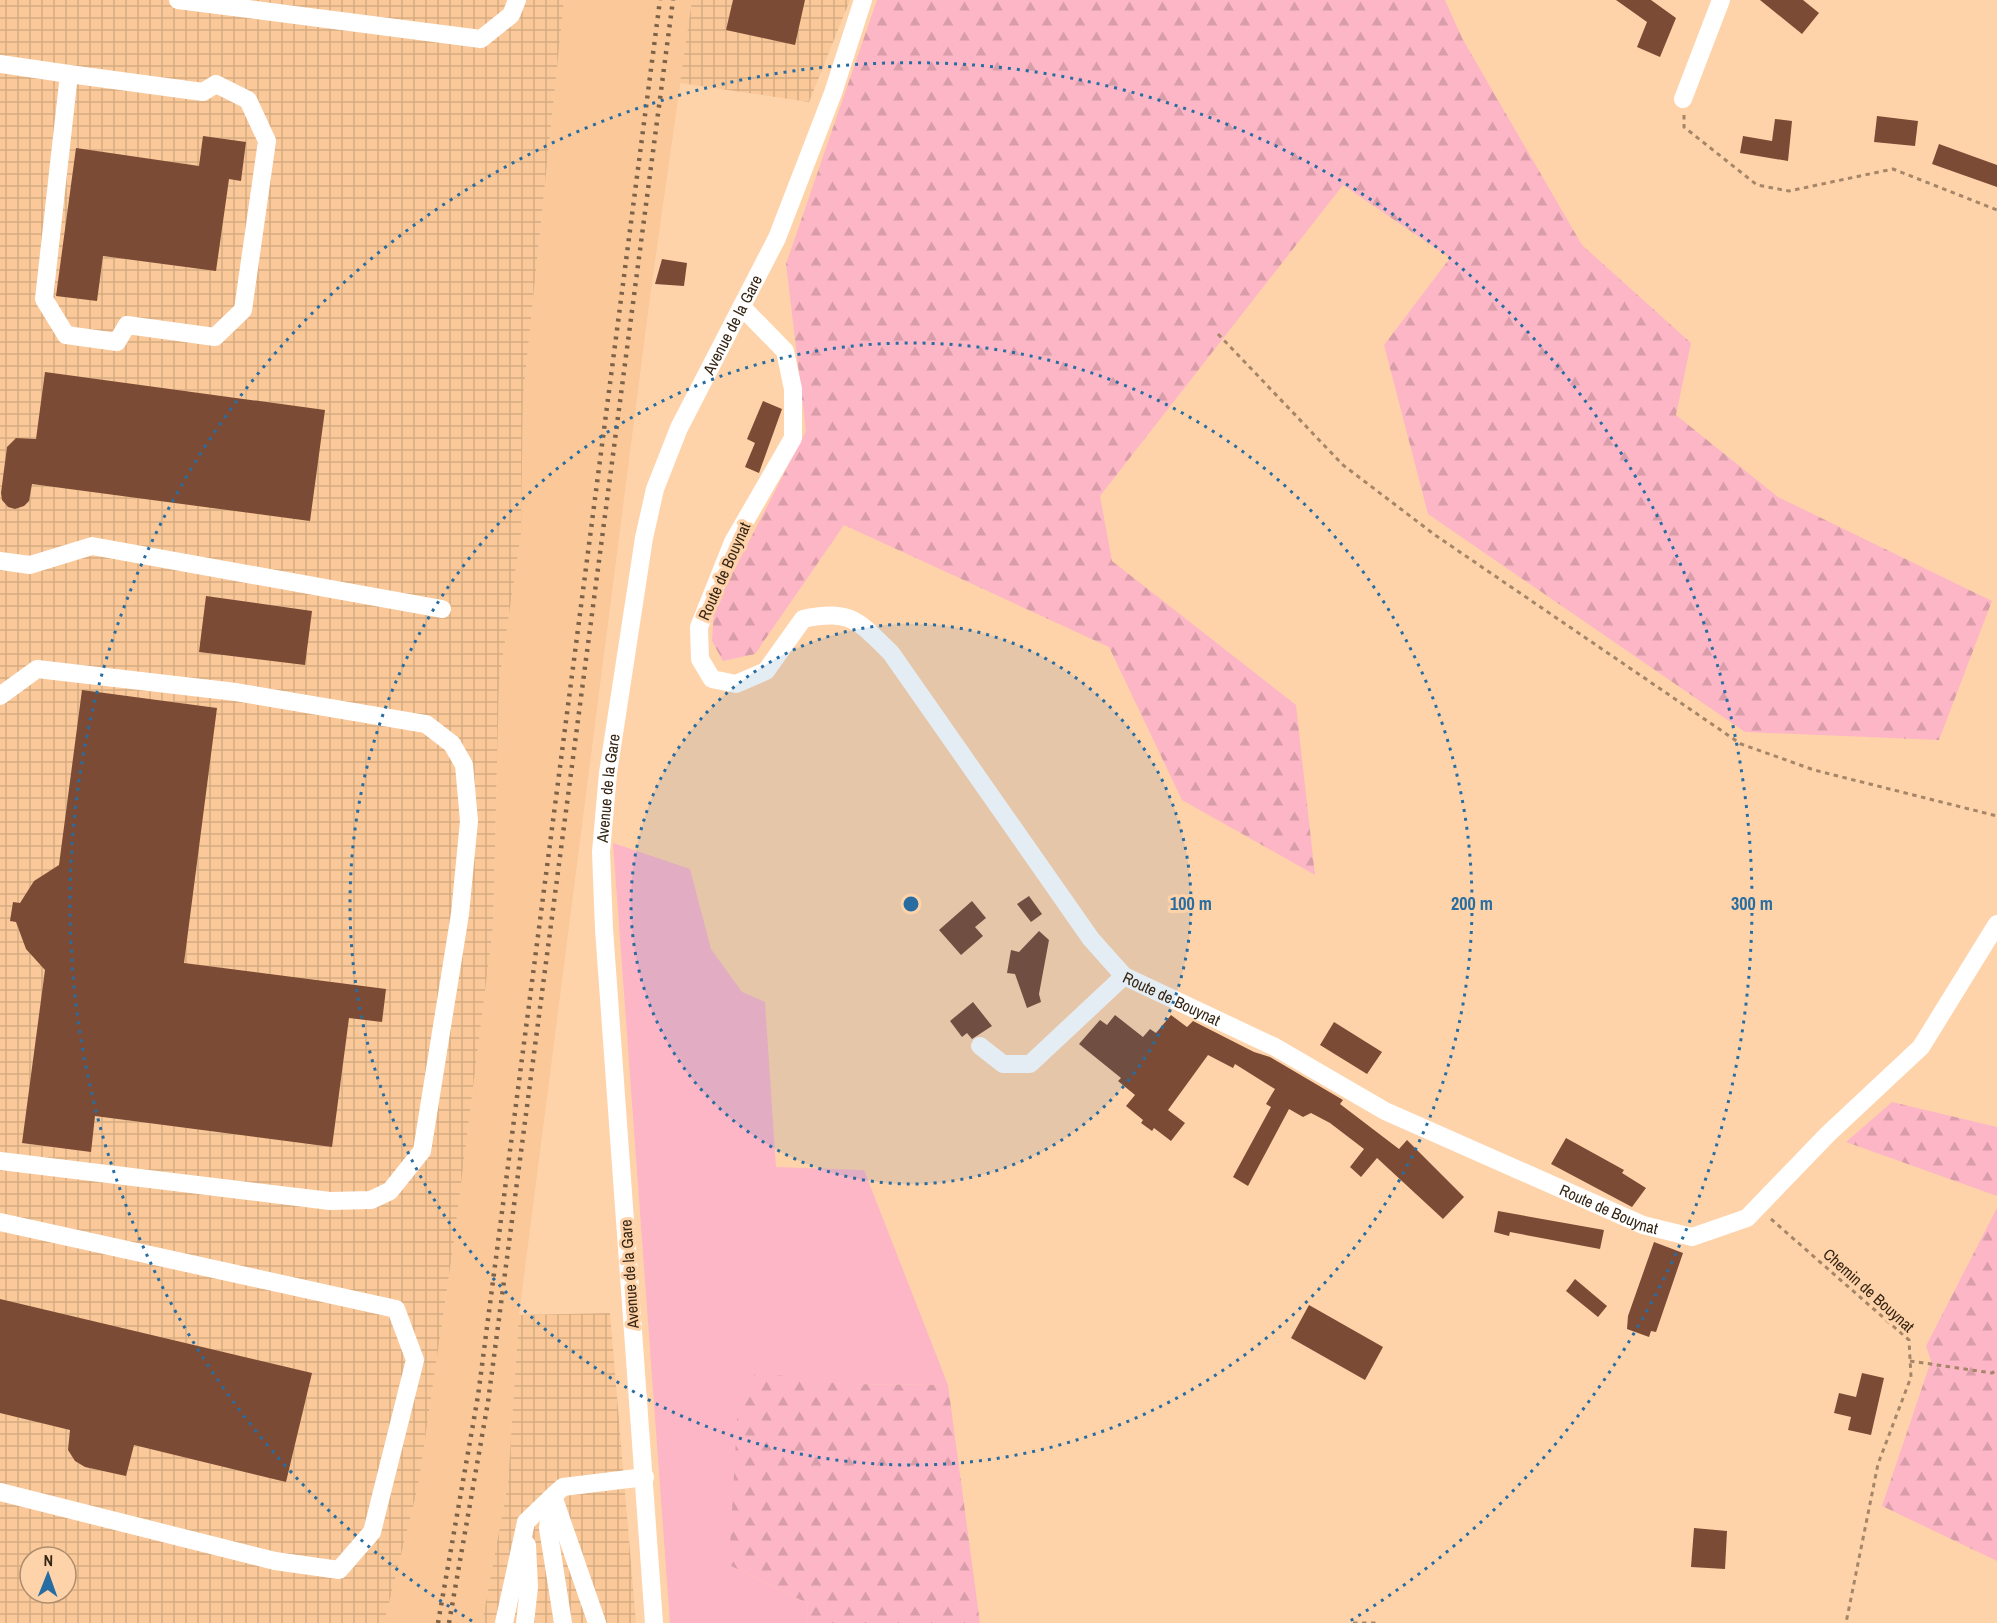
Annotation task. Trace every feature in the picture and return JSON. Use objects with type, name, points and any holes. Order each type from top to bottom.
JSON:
[{"type":"street","points":[[178,0],[481,39],[511,15],[517,0]]},
{"type":"street","name":"Avenue de la Gare","points":[[654,1623],[604,929],[603,829],[608,773],[644,538],[655,489],[679,428],[777,238],[833,93],[862,0]]},
{"type":"street","points":[[1683,99],[1721,0]]},
{"type":"street","points":[[0,64],[203,92],[216,84],[248,100],[267,141],[243,310],[215,337],[127,325],[117,342],[66,334],[44,299],[69,74]]},
{"type":"street","name":"Route de Bouynat","points":[[742,307],[785,351],[793,389],[793,438],[734,542],[699,627],[700,659],[712,679],[736,684],[766,671],[803,619],[827,613],[856,620],[891,653],[1091,939],[1125,976],[1275,1047],[1385,1111],[1643,1225],[1692,1237],[1747,1218],[1828,1134],[1922,1047],[1997,924]]},
{"type":"street","points":[[0,561],[30,565],[92,546],[442,609]]},
{"type":"street","points":[[0,696],[38,669],[236,692],[426,724],[452,744],[464,765],[469,821],[460,914],[422,1150],[390,1191],[372,1200],[330,1201],[0,1161]]},
{"type":"street","points":[[980,1046],[1003,1064],[1030,1064],[1125,976]]},
{"type":"street","points":[[0,1222],[396,1309],[415,1360],[372,1532],[339,1570],[275,1561],[0,1492]]},
{"type":"street","points":[[504,1623],[526,1522],[563,1487],[645,1477]]},
{"type":"street","points":[[553,1496],[548,1528],[563,1623]]},
{"type":"street","points":[[553,1496],[597,1623]]},
{"type":"street","points":[[525,1623],[529,1587],[526,1522]]},
{"type":"path","points":[[1683,99],[1684,127],[1757,185],[1788,191],[1893,169],[1997,210]]},
{"type":"path","points":[[1218,334],[1343,465],[1445,541],[1741,744],[1814,770],[1997,816]]},
{"type":"path","name":"Chemin de Bouynat","points":[[1758,1206],[1909,1340],[1911,1377],[1878,1464],[1846,1623]]},
{"type":"path","points":[[1910,1361],[1992,1373],[1997,1370]]},
{"type":"path","points":[[1353,1623],[1378,1623]]},
{"type":"shaded area","points":[[0,0],[564,0],[523,396],[521,533],[499,682],[493,927],[453,1248],[418,1487],[384,1623],[0,1623]]},
{"type":"shaded area","points":[[564,0],[692,0],[650,297],[519,1315],[508,1483],[482,1623],[384,1623],[418,1487],[453,1248],[493,927],[499,682],[521,533],[523,396]]},
{"type":"shaded area","points":[[692,0],[850,0],[809,102],[680,83]]},
{"type":"shaded area","points":[[610,1313],[636,1623],[482,1623],[508,1483],[519,1315]]},
{"type":"green space","points":[[877,0],[1445,0],[1462,38],[1582,245],[1691,343],[1676,415],[1778,497],[1992,601],[1939,740],[1745,732],[1428,514],[1384,345],[1450,258],[1343,185],[1100,496],[1112,561],[1296,705],[1315,875],[1182,800],[1109,647],[844,525],[755,654],[723,661],[712,641],[714,609],[806,431],[786,264]]},
{"type":"green space","points":[[613,843],[690,869],[711,949],[742,992],[765,1002],[776,1167],[864,1170],[948,1385],[843,1384],[756,1373],[729,1565],[807,1603],[808,1623],[670,1623]]},
{"type":"green space","points":[[1892,1102],[1997,1127],[1997,1196],[1846,1142]]},
{"type":"green space","points":[[1997,1208],[1997,1561],[1882,1506],[1931,1361],[1926,1346]]},
{"type":"green space","points":[[756,1372],[843,1384],[948,1385],[980,1623],[808,1623],[807,1603],[729,1565],[738,1404]]},
{"type":"building","points":[[733,0],[805,0],[795,45],[726,30]]},
{"type":"building","points":[[1616,0],[1651,0],[1676,18],[1660,57],[1637,47],[1647,22]]},
{"type":"building","points":[[1760,0],[1803,0],[1819,13],[1802,34]]},
{"type":"building","points":[[1877,116],[1918,121],[1915,146],[1874,142]]},
{"type":"building","points":[[1775,119],[1792,121],[1788,161],[1740,153],[1743,136],[1772,141]]},
{"type":"building","points":[[203,136],[246,142],[241,181],[229,179],[216,271],[103,256],[97,301],[56,296],[76,148],[199,166]]},
{"type":"building","points":[[1939,144],[1997,165],[1997,187],[1932,164]]},
{"type":"building","points":[[662,259],[687,263],[684,286],[655,284]]},
{"type":"building","points":[[45,372],[325,410],[310,521],[32,484],[29,501],[24,506],[15,509],[8,507],[2,500],[1,493],[7,447],[16,438],[36,439]]},
{"type":"building","points":[[763,401],[782,409],[759,473],[745,467],[755,443],[747,439]]},
{"type":"building","points":[[206,596],[312,611],[305,665],[199,652]]},
{"type":"building","points":[[82,690],[217,708],[184,963],[386,989],[382,1022],[349,1018],[332,1147],[95,1116],[91,1152],[22,1143],[45,970],[26,949],[16,922],[10,921],[13,902],[20,903],[34,881],[59,865]]},
{"type":"building","points":[[1029,896],[1042,914],[1031,922],[1017,904]]},
{"type":"building","points":[[972,901],[986,918],[975,927],[983,936],[961,955],[939,930]]},
{"type":"building","points":[[1039,931],[1049,940],[1039,994],[1041,1002],[1027,1008],[1015,974],[1007,973],[1011,950],[1019,952]]},
{"type":"building","points":[[973,1002],[992,1026],[972,1039],[967,1033],[962,1037],[950,1021]]},
{"type":"building","points":[[1115,1015],[1143,1037],[1150,1029],[1156,1033],[1171,1015],[1187,1027],[1193,1021],[1254,1052],[1270,1057],[1343,1100],[1340,1104],[1399,1149],[1407,1140],[1464,1197],[1443,1219],[1377,1158],[1361,1177],[1350,1167],[1364,1149],[1330,1123],[1311,1113],[1303,1117],[1289,1109],[1248,1186],[1233,1177],[1271,1107],[1266,1104],[1275,1089],[1235,1064],[1233,1068],[1208,1055],[1168,1110],[1185,1123],[1171,1141],[1154,1128],[1152,1131],[1141,1123],[1143,1120],[1126,1106],[1135,1095],[1118,1081],[1121,1078],[1079,1044],[1100,1020],[1107,1025]]},
{"type":"building","points":[[1334,1022],[1382,1052],[1367,1074],[1320,1045]]},
{"type":"building","points":[[1566,1138],[1624,1170],[1622,1173],[1646,1188],[1632,1207],[1551,1164]]},
{"type":"building","points":[[1498,1211],[1604,1230],[1600,1249],[1510,1232],[1509,1236],[1494,1232]]},
{"type":"building","points":[[1654,1242],[1683,1253],[1656,1332],[1651,1331],[1649,1337],[1627,1329],[1628,1316]]},
{"type":"building","points":[[1575,1279],[1607,1306],[1598,1317],[1566,1291]]},
{"type":"building","points":[[0,1299],[312,1373],[286,1482],[134,1445],[126,1476],[85,1467],[75,1461],[68,1450],[70,1430],[0,1413]]},
{"type":"building","points":[[1309,1305],[1383,1347],[1365,1380],[1291,1338]]},
{"type":"building","points":[[1862,1373],[1884,1378],[1871,1435],[1848,1430],[1851,1417],[1834,1413],[1839,1393],[1856,1397]]},
{"type":"building","points":[[1694,1528],[1727,1531],[1725,1569],[1691,1567]]},
{"type":"railway","points":[[438,1623],[478,1396],[660,0]]},
{"type":"railway","points":[[449,1623],[488,1402],[673,0]]}]
